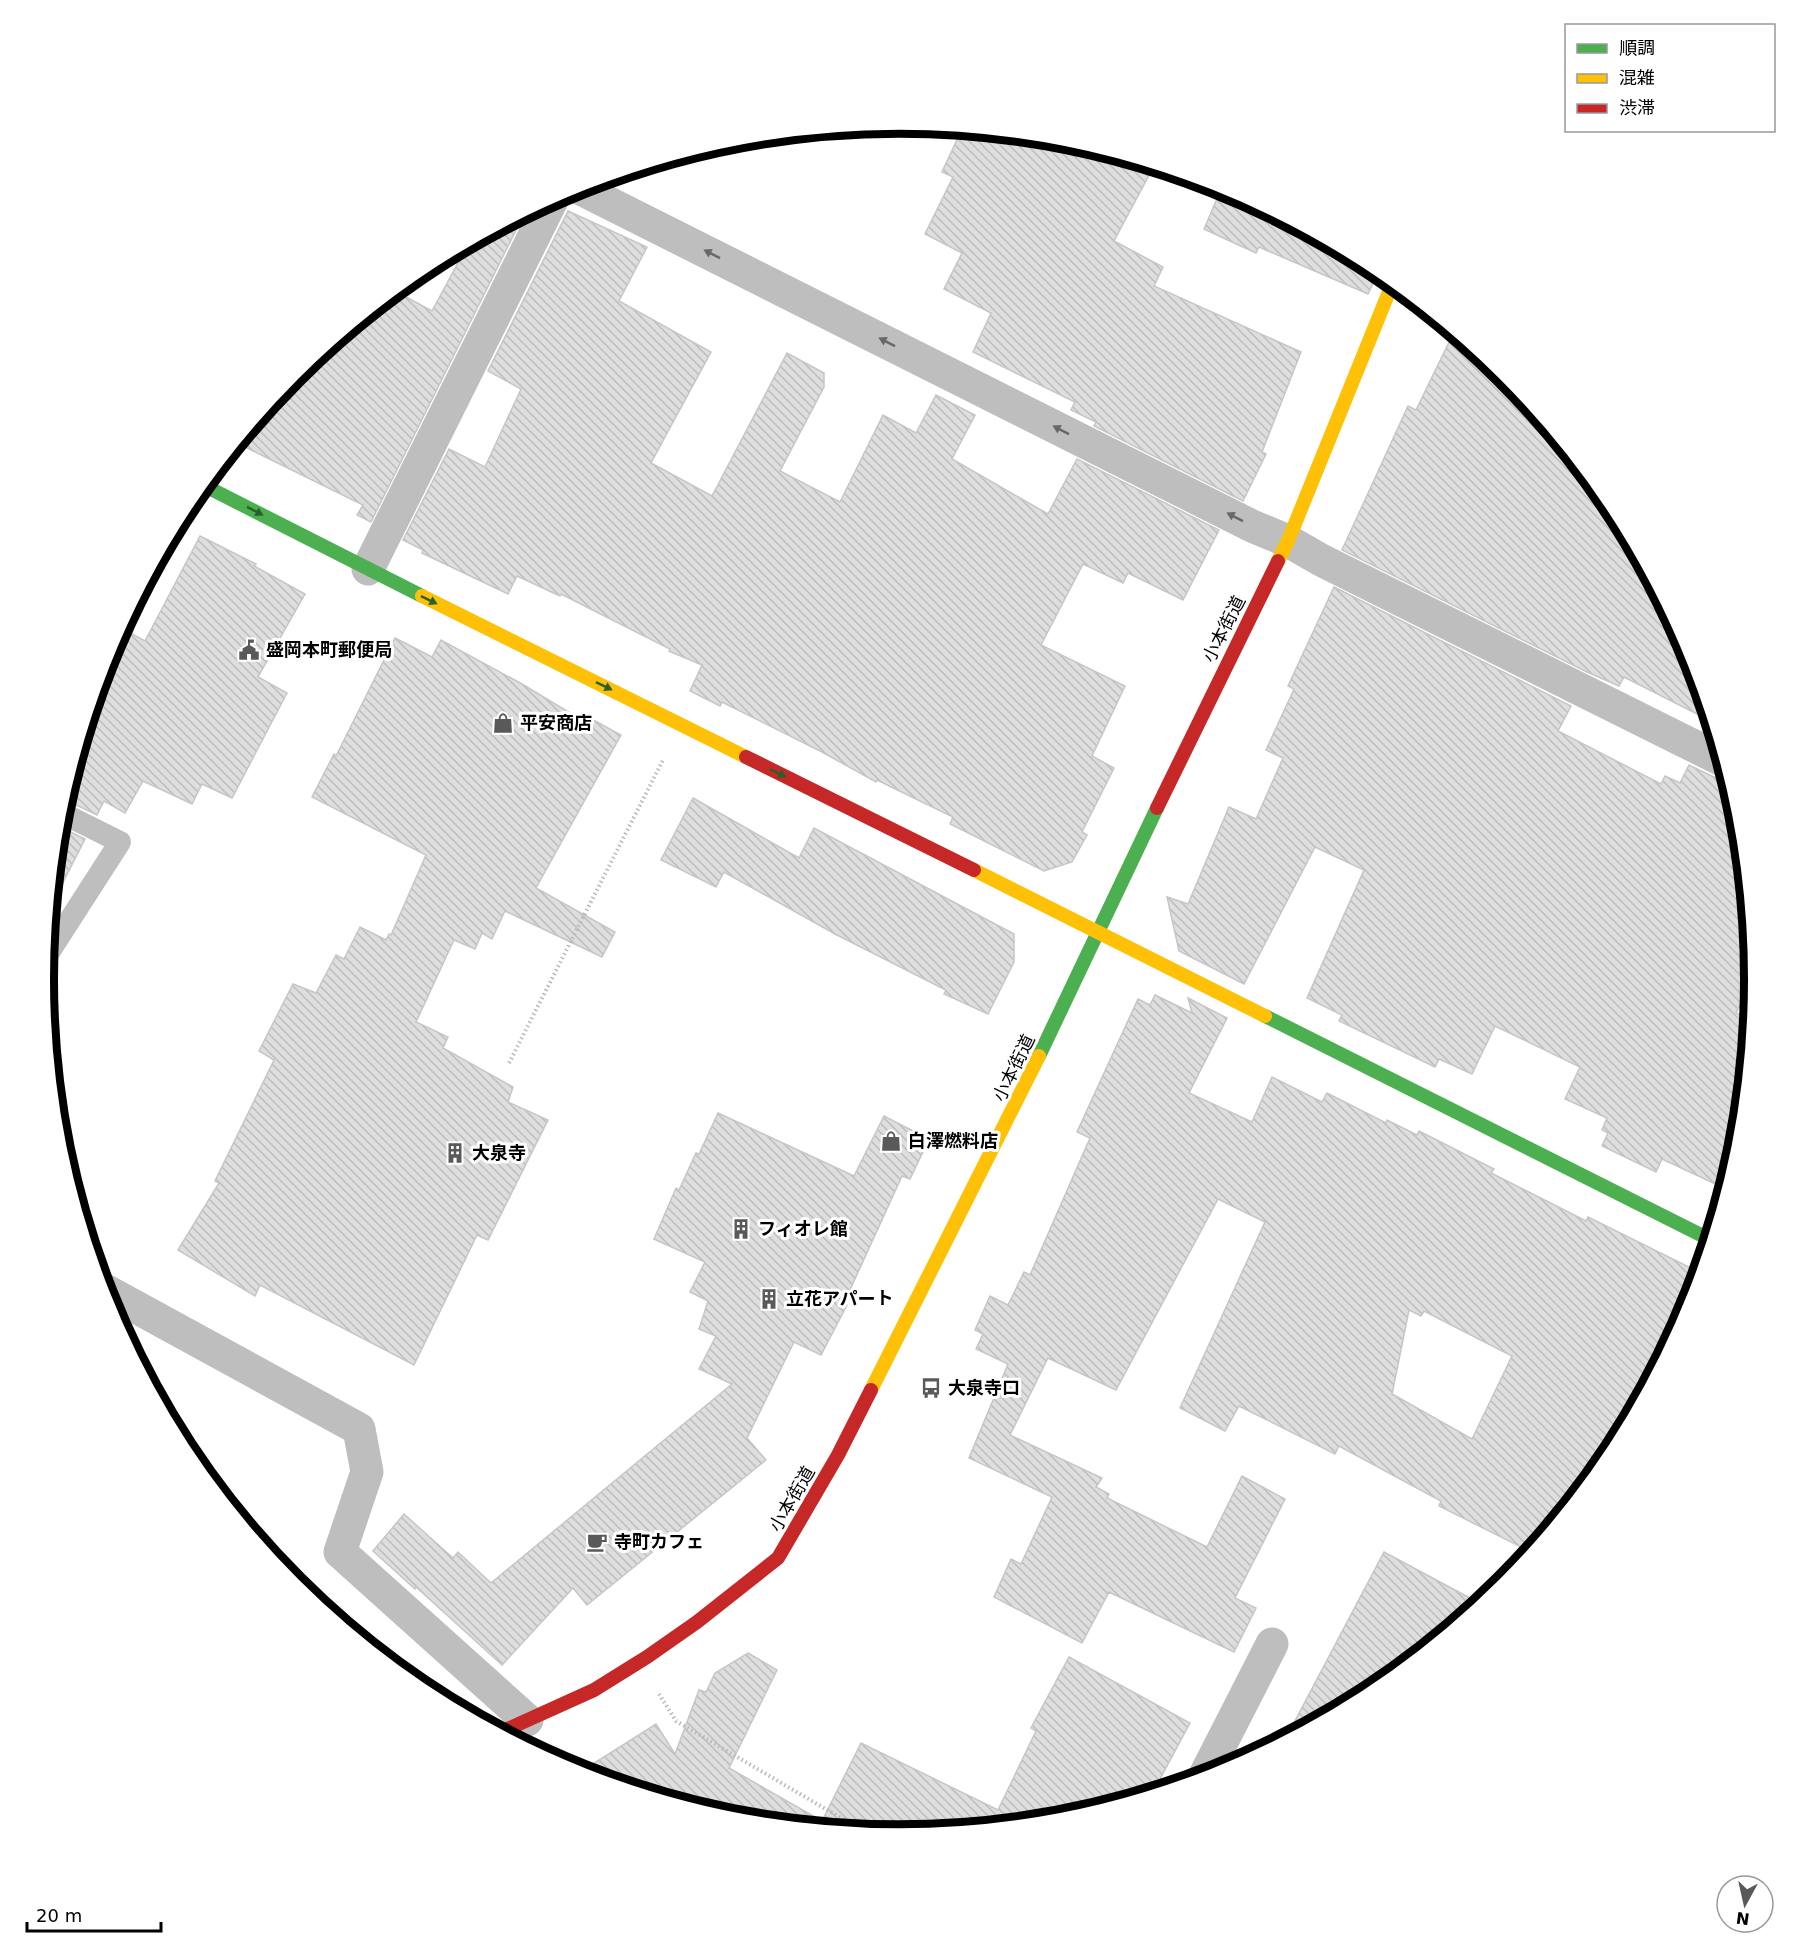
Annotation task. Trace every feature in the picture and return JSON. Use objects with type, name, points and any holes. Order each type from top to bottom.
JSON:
[{"type":"street","points":[[589,193],[1715,756]]},
{"type":"street","points":[[368,570],[546,212]]},
{"type":"street","name":"小本街道","points":[[514,1726],[594,1690],[647,1658],[697,1623],[778,1558],[838,1455],[1004,1129],[1100,932],[1207,705],[1288,541],[1390,291]]},
{"type":"street","points":[[211,489],[368,570],[1100,932],[1704,1237]]},
{"type":"street","points":[[115,1296],[359,1429],[367,1472],[340,1552],[514,1726]]},
{"type":"street","points":[[1210,1765],[1272,1644]]},
{"type":"lane","points":[[55,943],[120,842],[69,818]]},
{"type":"path","points":[[508,1063],[681,724]]},
{"type":"path","points":[[657,1690],[676,1721],[850,1823]]},
{"type":"building","points":[[959,135],[1064,150],[1151,172],[1114,241],[1163,267],[1154,286],[1301,352],[1262,452],[1266,454],[1243,501],[1094,426],[1096,422],[1071,410],[1075,402],[973,352],[991,313],[944,289],[962,253],[925,234],[953,177],[942,172]]},
{"type":"building","points":[[1218,196],[1322,247],[1374,280],[1368,294],[1259,247],[1256,253],[1204,229]]},
{"type":"building","points":[[568,211],[647,247],[619,301],[711,352],[651,463],[712,496],[787,353],[824,373],[824,387],[780,471],[840,502],[883,415],[916,433],[936,395],[975,415],[952,459],[1048,514],[1077,459],[1219,530],[1183,600],[1128,573],[1123,583],[1083,564],[1041,645],[1125,686],[1092,756],[1114,768],[1082,832],[1087,835],[1072,862],[1044,871],[950,824],[953,817],[877,780],[876,782],[722,702],[720,706],[690,691],[702,665],[669,651],[670,649],[561,594],[560,596],[517,576],[508,594],[422,553],[423,550],[403,540],[449,449],[485,467],[521,389],[488,371]]},
{"type":"building","points":[[519,225],[371,522],[357,515],[363,505],[244,446],[302,381],[342,343],[385,308],[403,295],[432,311],[461,257]]},
{"type":"building","points":[[1451,338],[1497,381],[1535,422],[1603,509],[1658,605],[1681,655],[1703,717],[1624,677],[1619,686],[1587,672],[1342,550],[1408,406],[1416,410]]},
{"type":"building","points":[[200,536],[256,564],[254,566],[305,594],[258,677],[287,693],[232,798],[202,784],[192,804],[143,781],[125,813],[104,801],[97,815],[73,803],[83,760],[99,707],[129,632],[145,641]]},
{"type":"building","points":[[1334,587],[1571,706],[1558,731],[1661,784],[1665,776],[1680,783],[1689,765],[1720,778],[1738,869],[1745,979],[1744,996],[1736,1013],[1744,1017],[1741,1055],[1738,1062],[1740,1063],[1738,1089],[1719,1186],[1662,1159],[1656,1172],[1602,1146],[1608,1133],[1602,1130],[1607,1118],[1565,1099],[1580,1067],[1495,1026],[1472,1074],[1439,1059],[1435,1067],[1339,1021],[1342,1015],[1307,998],[1364,870],[1315,847],[1244,984],[1179,951],[1167,897],[1188,904],[1229,807],[1256,819],[1283,758],[1266,750],[1294,689],[1288,686]]},
{"type":"building","points":[[395,638],[432,657],[441,640],[522,684],[585,722],[588,717],[621,735],[536,888],[615,932],[602,957],[505,911],[492,939],[482,933],[475,949],[454,940],[416,1022],[448,1037],[443,1048],[513,1087],[508,1102],[548,1120],[488,1240],[477,1235],[414,1365],[260,1285],[255,1296],[178,1250],[219,1183],[215,1181],[274,1060],[259,1051],[293,984],[316,993],[336,955],[344,959],[360,927],[386,940],[389,934],[391,935],[426,855],[312,797],[334,754],[336,756]]},
{"type":"building","points":[[693,798],[799,858],[814,828],[1014,934],[1014,962],[988,1014],[944,994],[946,990],[835,934],[724,872],[716,887],[661,860]]},
{"type":"building","points":[[67,830],[85,839],[59,890]]},
{"type":"building","points":[[1155,995],[1192,1013],[1188,998],[1227,1018],[1189,1093],[1252,1122],[1272,1077],[1322,1102],[1327,1093],[1386,1123],[1387,1120],[1417,1135],[1419,1131],[1494,1169],[1491,1173],[1586,1221],[1588,1217],[1693,1269],[1658,1353],[1632,1402],[1603,1449],[1570,1494],[1524,1548],[1439,1506],[1441,1501],[1339,1446],[1335,1454],[1239,1406],[1225,1431],[1180,1408],[1265,1222],[1218,1199],[1116,1390],[1048,1358],[1010,1435],[1102,1478],[1096,1487],[1109,1494],[1107,1498],[1207,1547],[1242,1476],[1285,1499],[1235,1598],[1256,1608],[1234,1652],[1109,1592],[1082,1643],[994,1597],[1011,1559],[1021,1564],[1052,1497],[969,1458],[1008,1364],[976,1349],[983,1334],[975,1330],[990,1296],[1008,1305],[1024,1272],[1030,1275],[1090,1138],[1077,1132],[1138,999],[1150,1005]],"holes":[[[1409,1310],[1421,1316],[1424,1311],[1512,1356],[1472,1439],[1392,1394]]]},
{"type":"building","points":[[718,1113],[854,1176],[884,1116],[929,1139],[910,1179],[902,1176],[844,1303],[847,1305],[821,1355],[794,1342],[747,1438],[766,1460],[587,1605],[573,1588],[502,1665],[373,1551],[404,1514],[453,1558],[458,1552],[491,1583],[732,1384],[699,1369],[716,1336],[699,1329],[708,1301],[690,1292],[705,1262],[654,1239],[676,1188],[679,1190]]},
{"type":"building","points":[[1384,1552],[1473,1600],[1414,1650],[1409,1654],[1405,1652],[1401,1659],[1369,1682],[1292,1727]]},
{"type":"building","points":[[748,1653],[777,1670],[729,1768],[821,1821],[735,1808],[681,1796],[590,1765],[656,1724],[675,1754],[699,1690],[706,1692],[715,1673]]},
{"type":"building","points":[[1069,1657],[1190,1723],[1157,1784],[1118,1796],[1010,1817],[955,1823],[844,1823],[822,1821],[861,1743],[998,1810],[1036,1731],[1031,1728]]},
{"type":"traffic: fast","points":[[211,489],[422,596]]},
{"type":"traffic: fast","points":[[1039,1056],[1157,808]]},
{"type":"traffic: fast","points":[[1265,1016],[1704,1237]]},
{"type":"traffic: slow","points":[[1278,561],[1390,291]]},
{"type":"traffic: slow","points":[[422,596],[746,757]]},
{"type":"traffic: slow","points":[[974,870],[1265,1016]]},
{"type":"traffic: slow","points":[[871,1390],[1039,1056]]},
{"type":"traffic: jam","points":[[1157,808],[1278,561]]},
{"type":"traffic: jam","points":[[746,757],[974,870]]},
{"type":"traffic: jam","points":[[509,1728],[594,1690],[647,1657],[697,1622],[778,1558],[838,1455],[871,1390]]},
{"type":"place","name":"盛岡本町郵便局","points":[[249,650]]},
{"type":"place","name":"平安商店","points":[[503,723]]},
{"type":"place","name":"白澤燃料店","points":[[891,1141]]},
{"type":"place","name":"大泉寺","points":[[455,1153]]},
{"type":"place","name":"フィオレ館","points":[[741,1229]]},
{"type":"place","name":"立花アパート","points":[[769,1299]]},
{"type":"place","name":"大泉寺口","points":[[931,1388]]},
{"type":"place","name":"寺町カフェ","points":[[597,1542]]}]
